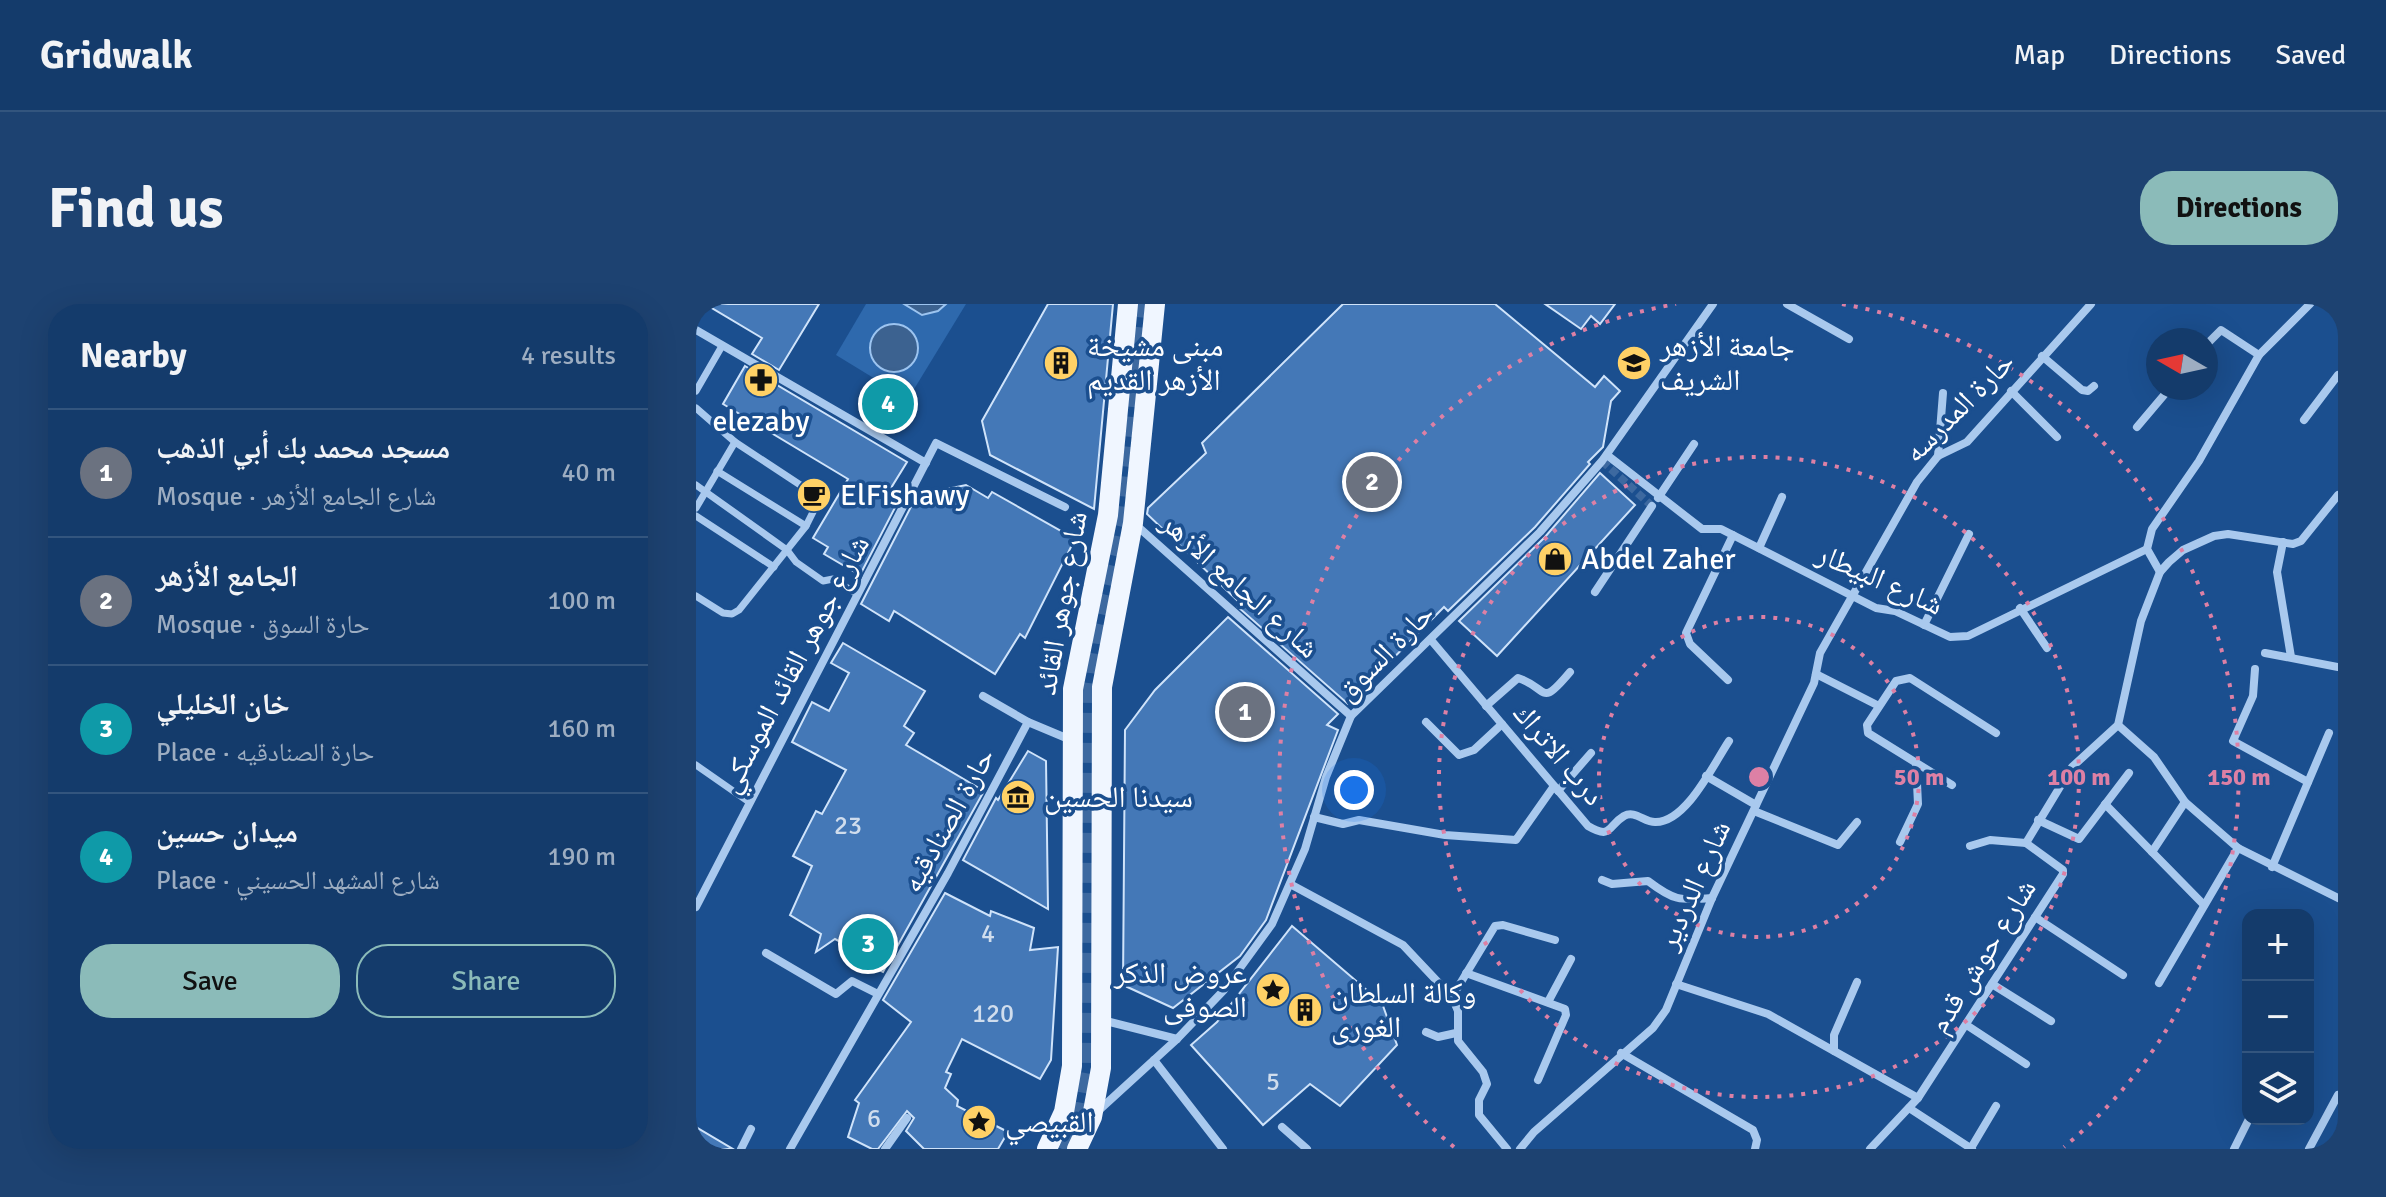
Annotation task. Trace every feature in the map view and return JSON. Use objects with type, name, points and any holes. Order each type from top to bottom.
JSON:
[{"type":"main road","name":"شارع جوهر القائد","points":[[1047,1149],[1064,1112],[1072,1066],[1072,740],[1076,663],[1108,515],[1128,304]]},
{"type":"main road","name":"شارع جوهر القائد","points":[[1077,1149],[1092,1117],[1101,1068],[1100,714],[1111,629],[1133,523],[1155,304]]},
{"type":"street","name":"حارة السوق","points":[[1092,1117],[1177,1039],[1224,990],[1272,924],[1290,884],[1351,716],[1540,532],[1607,455],[1713,304]]},
{"type":"street","points":[[1787,304],[1849,339]]},
{"type":"street","name":"حارة المدرسه","points":[[1850,596],[1917,482],[1938,456],[1967,442],[2091,304]]},
{"type":"street","points":[[2160,572],[2147,549],[2152,529],[2199,461],[2259,355],[2310,304]]},
{"type":"street","points":[[696,330],[926,463]]},
{"type":"street","points":[[2218,333],[2221,330],[2259,355]]},
{"type":"street","points":[[696,391],[722,346]]},
{"type":"street","points":[[2042,356],[2082,390],[2088,391],[2094,386]]},
{"type":"street","points":[[2304,420],[2338,375]]},
{"type":"street","points":[[2011,391],[2057,437]]},
{"type":"street","points":[[1938,456],[1943,393]]},
{"type":"street","points":[[2137,427],[2160,400]]},
{"type":"street","points":[[696,408],[735,442],[816,492],[820,498],[806,526],[732,614],[723,613],[696,596]]},
{"type":"street","points":[[696,508],[735,442]]},
{"type":"street","name":"شارع جوهر القائد الموسكي","points":[[696,907],[936,443],[1065,507]]},
{"type":"street","points":[[1595,592],[1694,444]]},
{"type":"street","name":"شارع البيطار","points":[[1607,455],[1655,502],[1702,529],[1721,529],[1850,596],[1960,638],[2147,549]]},
{"type":"street","points":[[717,471],[806,526]]},
{"type":"street","points":[[696,485],[787,550],[796,562],[823,581],[833,579],[857,594]]},
{"type":"street","points":[[2338,495],[2301,541],[2283,542],[2228,534],[2214,536],[2183,550],[2160,572],[2141,621],[2118,725],[2154,757],[2185,802],[2238,848],[2338,898]]},
{"type":"street","points":[[1759,548],[1782,497]]},
{"type":"street","points":[[2325,512],[2338,516]]},
{"type":"street","points":[[696,516],[774,567]]},
{"type":"street","name":"شارع الجامع الأزهر","points":[[1133,523],[1351,716]]},
{"type":"street","points":[[1924,625],[1969,534]]},
{"type":"street","points":[[1728,680],[1690,644],[1686,633],[1733,535]]},
{"type":"street","points":[[2283,542],[2277,572],[2291,657]]},
{"type":"street","name":"شارع الدردير","points":[[1520,1149],[1621,1053],[1653,1028],[1666,1010],[1712,898],[1816,674],[1820,653],[1850,596]]},
{"type":"street","points":[[2020,608],[2047,648]]},
{"type":"street","name":"درب الاتراك","points":[[1431,640],[1588,826],[1599,833],[1608,832],[1623,817],[1631,814],[1656,822],[1679,814],[1729,741]]},
{"type":"street","points":[[2265,653],[2338,667]]},
{"type":"street","points":[[2255,669],[2253,696],[2233,741],[2308,782]]},
{"type":"street","points":[[1486,706],[1518,678],[1541,694],[1547,693],[1570,672]]},
{"type":"street","points":[[1816,674],[1879,706]]},
{"type":"street","points":[[1952,785],[1868,733],[1867,725],[1896,681],[1910,678],[1996,733]]},
{"type":"street","points":[[983,696],[1028,722],[1072,740]]},
{"type":"street","name":"حارة الصنادقيه","points":[[790,1149],[1028,722]]},
{"type":"street","points":[[1426,722],[1459,755],[1474,750],[1502,724]]},
{"type":"street","name":"شارع حوش قدم","points":[[1870,1149],[1918,1098],[1968,1026],[2063,872],[2026,843],[2072,767],[2118,725]]},
{"type":"street","points":[[2272,867],[2329,733]]},
{"type":"street","points":[[1314,817],[1343,824],[1359,820],[1445,835],[1490,836],[1510,842],[1516,840],[1556,788],[1591,753]]},
{"type":"street","points":[[1900,842],[1918,804],[1916,763]]},
{"type":"street","points":[[696,765],[749,802]]},
{"type":"street","points":[[2038,820],[2077,839],[2129,773]]},
{"type":"street","points":[[1706,776],[1755,808],[1838,845],[1857,822]]},
{"type":"street","points":[[2152,852],[2185,802]]},
{"type":"street","points":[[2105,804],[2204,905]]},
{"type":"street","points":[[1970,846],[1990,840],[2026,843]]},
{"type":"street","points":[[2159,983],[2238,848]]},
{"type":"street","points":[[1602,880],[1612,884],[1648,881],[1669,897],[1685,901],[1712,898]]},
{"type":"street","points":[[1290,884],[1403,945],[1452,997],[1458,1011],[1456,1033],[1486,1079],[1479,1115],[1507,1149]]},
{"type":"street","points":[[2035,917],[2123,975]]},
{"type":"street","points":[[1452,997],[1495,926],[1503,925],[1555,940]]},
{"type":"street","points":[[766,953],[833,993],[840,993],[852,981],[878,994]]},
{"type":"street","points":[[1548,1002],[1571,959]]},
{"type":"street","points":[[1466,973],[1565,1009],[1566,1015],[1538,1080]]},
{"type":"street","points":[[1834,1051],[1834,1035],[1857,982]]},
{"type":"street","points":[[1676,984],[1768,1014],[1918,1098]]},
{"type":"street","points":[[1992,984],[2051,1021]]},
{"type":"street","points":[[1102,1020],[1177,1039]]},
{"type":"street","points":[[1968,1026],[2026,1064]]},
{"type":"street","points":[[1426,1032],[1438,1037],[1456,1033]]},
{"type":"street","points":[[1621,1053],[1753,1130],[1757,1140],[1755,1149]]},
{"type":"street","points":[[1154,1060],[1223,1149]]},
{"type":"street","points":[[2309,1149],[2338,1095]]},
{"type":"street","points":[[1909,1108],[1972,1149],[1996,1106]]},
{"type":"street","points":[[885,1149],[907,1118]]},
{"type":"street","points":[[2234,1149],[2246,1125]]},
{"type":"street","points":[[1282,1127],[1307,1149]]},
{"type":"street","points":[[741,1149],[751,1129]]},
{"type":"shaded area","points":[[866,304],[966,304],[908,399],[836,355]]},
{"type":"shaded area","points":[[904,304],[946,304],[938,311],[922,315]]},
{"type":"shaded area","points":[[894,324],[911,331],[918,348],[911,365],[894,372],[877,365],[870,348],[877,331]]},
{"type":"building","points":[[705,304],[819,304],[779,370],[752,354],[762,338]]},
{"type":"building","name":"مبنى مشيخة الأزهر القديم","points":[[1048,304],[1113,304],[1094,509],[990,455],[982,421]]},
{"type":"building","points":[[1343,304],[1495,304],[1595,387],[1604,376],[1620,391],[1611,401],[1603,447],[1588,462],[1590,464],[1535,527],[1448,611],[1444,607],[1348,704],[1238,607],[1241,604],[1147,514],[1148,508],[1206,453],[1202,443]]},
{"type":"building","points":[[1545,304],[1615,304],[1600,324],[1591,316],[1581,329]]},
{"type":"building","points":[[745,366],[907,462],[883,501],[900,498],[860,575],[824,554],[828,547],[813,538],[848,479],[723,404]]},
{"type":"building","points":[[1600,473],[1635,505],[1497,656],[1459,621],[1545,537]]},
{"type":"building","points":[[966,485],[988,498],[992,492],[1075,539],[1025,638],[1020,634],[995,674],[894,611],[889,621],[861,604],[917,495]]},
{"type":"building","points":[[1228,617],[1338,714],[1327,725],[1338,730],[1266,920],[1240,956],[1173,1008],[1123,985],[1125,730],[1155,690]]},
{"type":"building","points":[[843,643],[925,691],[904,726],[914,733],[906,745],[984,791],[883,972],[869,965],[873,959],[835,939],[816,952],[821,934],[790,915],[812,866],[793,856],[816,811],[822,814],[846,770],[792,742],[812,702],[829,711],[849,673],[831,663]]},
{"type":"building","points":[[1028,751],[1046,761],[1048,909],[963,860],[996,798],[998,800]]},
{"type":"building","points":[[945,893],[990,916],[991,911],[1034,928],[1030,950],[1058,947],[1051,1060],[1040,1079],[962,1039],[946,1072],[951,1074],[945,1088],[958,1100],[957,1106],[1008,1132],[998,1149],[924,1149],[906,1131],[914,1118],[907,1111],[878,1149],[872,1149],[848,1137],[859,1103],[855,1100],[911,1022],[883,1000]]},
{"type":"building","name":"وكالة السلطان الغورى","points":[[1292,926],[1382,1003],[1397,1045],[1340,1106],[1310,1084],[1263,1125],[1191,1045],[1217,1022]]},
{"type":"building","points":[[696,1127],[733,1149],[696,1149]]},
{"type":"tunnel","points":[[1062,1149],[1077,1114],[1086,1066],[1088,687],[1096,627],[1122,516],[1142,304]]},
{"type":"tunnel","points":[[1602,461],[1652,506]]},
{"type":"place","name":"مبنى مشيخة الأزهر القديم","points":[[1061,363]]},
{"type":"place","name":"جامعة الأزهر الشريف","points":[[1634,363]]},
{"type":"place","name":"elezaby","points":[[761,380]]},
{"type":"place","name":"ميدان حسين","points":[[888,404]]},
{"type":"place","name":"الجامع الأزهر","points":[[1372,482]]},
{"type":"place","name":"ElFishawy","points":[[814,495]]},
{"type":"place","name":"Abdel Zaher","points":[[1555,559]]},
{"type":"place","name":"مسجد محمد بك أبي الذهب","points":[[1245,712]]},
{"type":"place","name":"سيدنا الحسين","points":[[1018,797]]},
{"type":"place","name":"خان الخليلي","points":[[868,944]]},
{"type":"place","name":"عروض الذكر الصوفى","points":[[1273,990]]},
{"type":"place","name":"وكالة السلطان الغورى","points":[[1305,1010]]},
{"type":"place","name":"القبيصي","points":[[979,1122]]}]
